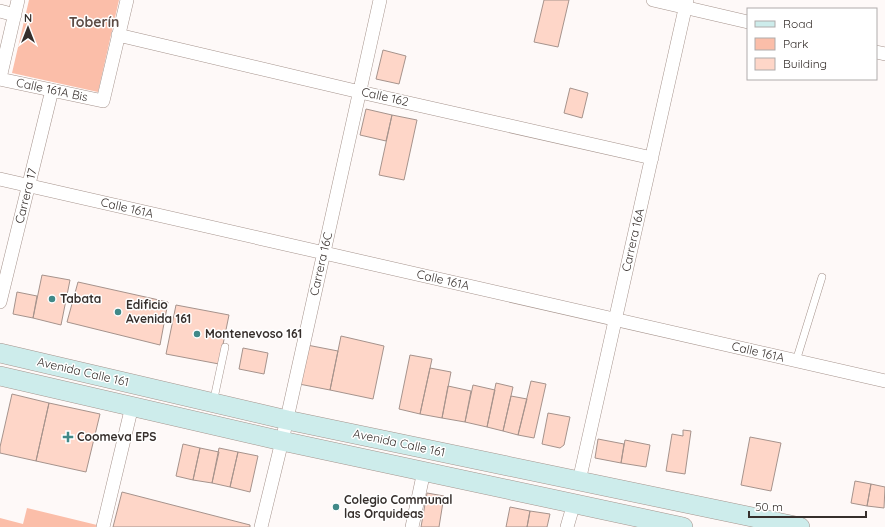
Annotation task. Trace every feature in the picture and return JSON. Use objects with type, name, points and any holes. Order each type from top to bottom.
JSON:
[{"type":"main road","name":"Avenida Calle 161","points":[[0,353],[287,420],[800,527]]},
{"type":"main road","name":"Avenida Calle 161","points":[[0,376],[282,440],[683,527]]},
{"type":"street","points":[[0,78],[18,0]]},
{"type":"street","points":[[118,35],[126,0]]},
{"type":"street","name":"Carrera 16C","points":[[261,527],[287,420],[380,0]]},
{"type":"street","points":[[653,0],[687,4],[747,22]]},
{"type":"street","name":"Carrera 16A","points":[[579,481],[687,4]]},
{"type":"street","points":[[0,11],[15,15]]},
{"type":"street","name":"Calle 162","points":[[118,35],[360,92],[652,158]]},
{"type":"street","name":"Calle 161A Bis","points":[[0,78],[103,101],[118,35]]},
{"type":"street","name":"Carrera 17","points":[[0,302],[52,90]]},
{"type":"street","name":"Calle 161A","points":[[0,179],[885,381]]},
{"type":"street","points":[[103,527],[132,406]]},
{"type":"street","points":[[412,527],[424,471]]},
{"type":"street","points":[[567,527],[574,503]]},
{"type":"lane","points":[[796,361],[822,277]]},
{"type":"lane","points":[[214,403],[225,347]]},
{"type":"green space","points":[[29,0],[119,0],[98,92],[12,73]]},
{"type":"green space","points":[[27,508],[97,525],[97,527],[0,527],[0,518],[23,524]]},
{"type":"building","points":[[544,0],[569,0],[558,47],[534,42]]},
{"type":"building","points":[[383,50],[406,56],[399,84],[376,79]]},
{"type":"building","points":[[570,88],[588,93],[582,118],[564,113]]},
{"type":"building","points":[[366,109],[392,115],[386,141],[360,135]]},
{"type":"building","points":[[392,115],[417,120],[404,180],[379,175]]},
{"type":"building","name":"Tabata","points":[[42,275],[70,280],[61,325],[33,318]]},
{"type":"building","name":"Edificio Avenida 161","points":[[78,282],[168,302],[160,345],[67,322]]},
{"type":"building","points":[[17,292],[37,296],[33,318],[13,314]]},
{"type":"building","name":"Montenevoso 161","points":[[176,305],[229,315],[219,364],[166,354]]},
{"type":"building","points":[[341,336],[384,346],[373,399],[330,390]]},
{"type":"building","points":[[307,345],[338,351],[330,390],[299,384]]},
{"type":"building","points":[[243,348],[268,353],[264,374],[239,369]]},
{"type":"building","points":[[410,355],[432,359],[420,414],[399,409]]},
{"type":"building","points":[[430,368],[451,372],[442,418],[420,414]]},
{"type":"building","points":[[531,381],[546,384],[534,438],[518,435]]},
{"type":"building","points":[[496,383],[513,387],[503,431],[487,427]]},
{"type":"building","points":[[473,385],[495,390],[487,427],[465,422]]},
{"type":"building","points":[[448,386],[471,391],[465,422],[442,418]]},
{"type":"building","points":[[12,394],[49,403],[36,461],[0,453]]},
{"type":"building","points":[[511,396],[527,399],[518,435],[503,431]]},
{"type":"building","name":"Coomeva EPS","points":[[49,403],[100,414],[86,472],[36,461]]},
{"type":"building","points":[[548,413],[570,417],[564,445],[560,448],[542,444]]},
{"type":"building","points":[[683,430],[691,431],[685,474],[666,471],[672,434],[683,436]]},
{"type":"building","points":[[750,437],[781,443],[771,491],[741,485]]},
{"type":"building","points":[[598,439],[624,444],[621,463],[595,458]]},
{"type":"building","points":[[625,440],[650,445],[646,467],[621,463]]},
{"type":"building","points":[[183,444],[200,448],[193,480],[176,476]]},
{"type":"building","points":[[200,448],[219,452],[212,483],[193,480]]},
{"type":"building","points":[[219,448],[238,452],[230,487],[212,483]]},
{"type":"building","points":[[238,452],[258,456],[250,492],[230,487]]},
{"type":"building","points":[[855,481],[871,484],[867,506],[851,503]]},
{"type":"building","points":[[871,484],[885,487],[884,508],[867,506]]},
{"type":"building","points":[[122,492],[250,525],[250,527],[113,527]]},
{"type":"building","points":[[427,493],[444,496],[439,527],[421,527]]},
{"type":"building","points":[[510,507],[530,511],[527,527],[506,527]]},
{"type":"building","points":[[530,511],[550,514],[547,527],[527,527]]},
{"type":"place","name":"Tabata","points":[[52,299]]},
{"type":"place","name":"Edificio Avenida 161","points":[[118,312]]},
{"type":"place","name":"Montenevoso 161","points":[[197,334]]},
{"type":"place","name":"Coomeva EPS","points":[[68,437]]},
{"type":"place","name":"Colegio Communal las Orquideas","points":[[336,507]]},
{"type":"district","name":"Toberín","points":[[94,22]]}]
